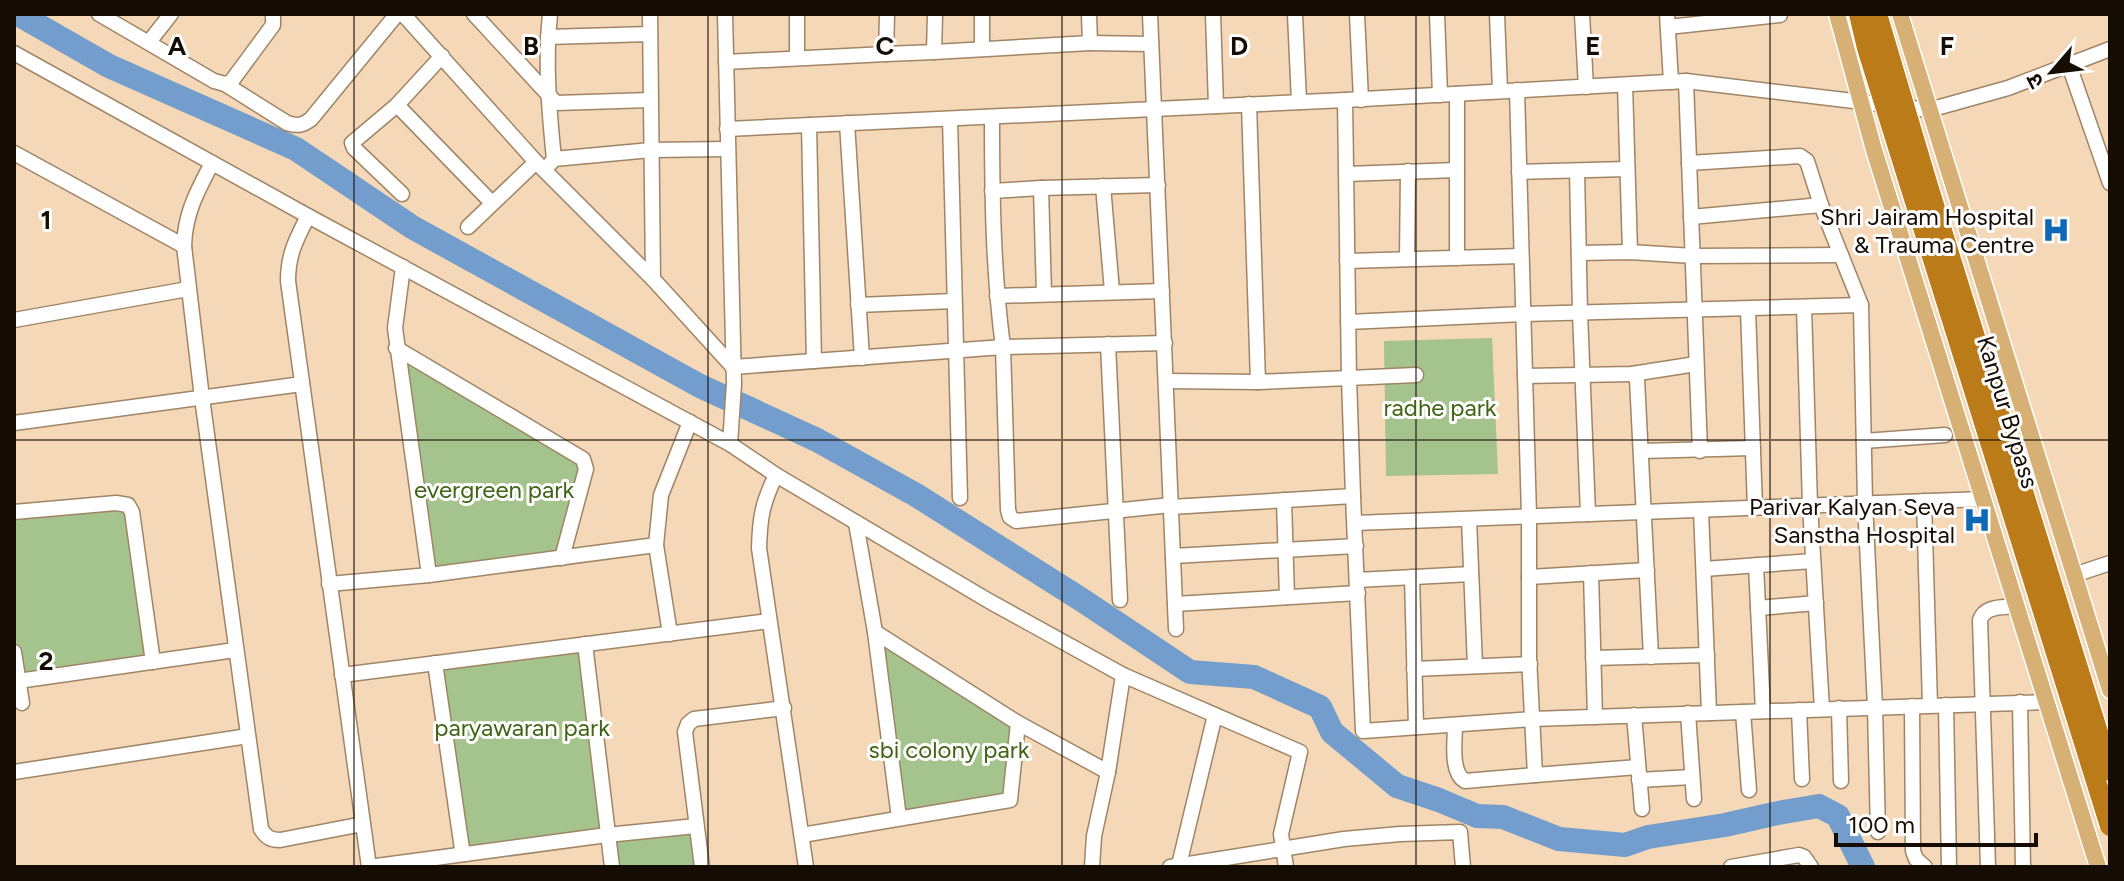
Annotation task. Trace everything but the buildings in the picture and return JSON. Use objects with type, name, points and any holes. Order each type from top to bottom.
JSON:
[{"type":"highway","name":"Kanpur Bypass","points":[[1859,14],[2110,826]]},
{"type":"highway","name":"Kanpur Bypass","points":[[1877,14],[2110,771]]},
{"type":"main road","points":[[1837,14],[1879,165],[2098,867]]},
{"type":"main road","points":[[1900,14],[2110,690]]},
{"type":"street","points":[[99,14],[296,126],[311,119],[397,14]]},
{"type":"street","points":[[149,42],[171,14]]},
{"type":"street","points":[[225,84],[231,82],[273,25],[273,14]]},
{"type":"street","points":[[403,14],[733,367]]},
{"type":"street","points":[[474,14],[556,103],[650,100]]},
{"type":"street","points":[[545,164],[550,14]]},
{"type":"street","points":[[650,14],[653,279]]},
{"type":"street","points":[[725,14],[734,384],[730,444]]},
{"type":"street","points":[[797,14],[797,57]]},
{"type":"street","points":[[886,54],[887,14]]},
{"type":"street","points":[[934,52],[935,14]]},
{"type":"street","points":[[982,14],[982,49]]},
{"type":"street","points":[[1089,14],[1090,43]]},
{"type":"street","points":[[1150,14],[1176,629]]},
{"type":"street","points":[[1213,14],[1216,106]]},
{"type":"street","points":[[1295,14],[1299,102]]},
{"type":"street","points":[[1357,14],[1361,100]]},
{"type":"street","points":[[1437,14],[1440,95]]},
{"type":"street","points":[[1497,14],[1500,91]]},
{"type":"street","points":[[1582,14],[1586,87]]},
{"type":"street","points":[[1700,451],[1689,163],[1668,20],[1780,15]]},
{"type":"street","points":[[548,37],[650,34]]},
{"type":"street","points":[[726,62],[1090,43],[1151,44]]},
{"type":"street","points":[[727,129],[1679,82],[1929,110],[2008,88],[2110,49]]},
{"type":"street","points":[[14,53],[730,444],[856,523],[1123,675],[1300,752],[1281,834],[1286,867]]},
{"type":"street","points":[[402,194],[352,145],[353,141],[397,105],[442,56]]},
{"type":"street","points":[[2069,65],[2107,163],[2110,183]]},
{"type":"street","points":[[1625,85],[1630,252]]},
{"type":"street","points":[[1517,90],[1535,775]]},
{"type":"street","points":[[1457,94],[1457,258]]},
{"type":"street","points":[[1345,100],[1349,378],[1363,731],[1532,719],[2047,702]]},
{"type":"street","points":[[1249,104],[1258,382]]},
{"type":"street","points":[[397,105],[492,203]]},
{"type":"street","points":[[992,117],[992,191],[1010,517],[1016,521],[1171,506],[1353,496]]},
{"type":"street","points":[[950,119],[960,498]]},
{"type":"street","points":[[847,123],[862,358]]},
{"type":"street","points":[[809,125],[814,361]]},
{"type":"street","points":[[468,227],[492,203],[545,164],[651,150],[727,149]]},
{"type":"street","points":[[14,153],[184,246]]},
{"type":"street","points":[[1689,163],[1800,156],[1807,161],[1861,305],[1878,832]]},
{"type":"street","points":[[212,163],[190,206],[184,246],[261,829],[271,840],[280,840],[363,824]]},
{"type":"street","points":[[1519,172],[1627,169]]},
{"type":"street","points":[[1346,174],[1457,170]]},
{"type":"street","points":[[1407,259],[1408,171]]},
{"type":"street","points":[[1577,171],[1588,514]]},
{"type":"street","points":[[992,191],[1158,185]]},
{"type":"street","points":[[1103,186],[1112,291]]},
{"type":"street","points":[[1041,188],[1044,294]]},
{"type":"street","points":[[1691,217],[1821,205]]},
{"type":"street","points":[[308,216],[292,247],[288,281],[369,867],[696,826]]},
{"type":"street","points":[[1579,253],[1841,255]]},
{"type":"street","points":[[1347,261],[1521,256]]},
{"type":"street","points":[[403,267],[395,320],[396,348],[429,575]]},
{"type":"street","points":[[14,320],[188,289]]},
{"type":"street","points":[[997,296],[1162,291]]},
{"type":"street","points":[[858,305],[954,301]]},
{"type":"street","points":[[1348,322],[1861,305]]},
{"type":"street","points":[[1804,307],[1810,505],[1822,709]]},
{"type":"street","points":[[1748,309],[1755,508]]},
{"type":"street","points":[[733,367],[1003,347],[1165,343]]},
{"type":"street","points":[[1108,344],[1120,600]]},
{"type":"street","points":[[396,348],[583,459],[586,469],[562,558]]},
{"type":"street","points":[[1525,376],[1632,374],[1696,364]]},
{"type":"street","points":[[1632,374],[1637,379],[1651,657]]},
{"type":"street","points":[[1166,381],[1258,382],[1416,375]]},
{"type":"street","points":[[14,423],[302,384]]},
{"type":"street","points":[[670,634],[656,545],[661,495],[690,422]]},
{"type":"street","points":[[1864,441],[1945,435]]},
{"type":"street","points":[[1641,451],[1753,448]]},
{"type":"street","points":[[776,475],[763,502],[759,548],[806,867]]},
{"type":"street","points":[[1355,523],[1983,499]]},
{"type":"street","points":[[1284,500],[1287,597]]},
{"type":"street","points":[[1924,501],[1949,867]]},
{"type":"street","points":[[14,512],[116,503],[128,505],[132,512],[153,662]]},
{"type":"street","points":[[1701,510],[1709,713]]},
{"type":"street","points":[[1469,519],[1475,666]]},
{"type":"street","points":[[856,523],[875,632],[899,818]]},
{"type":"street","points":[[329,584],[429,575],[656,545]]},
{"type":"street","points":[[1173,556],[1356,546]]},
{"type":"street","points":[[1704,569],[1813,561]]},
{"type":"street","points":[[2074,575],[2110,563]]},
{"type":"street","points":[[1756,565],[1763,711]]},
{"type":"street","points":[[1529,577],[1647,570]]},
{"type":"street","points":[[1591,573],[1595,717]]},
{"type":"street","points":[[1175,604],[1287,597],[1412,577],[1471,574]]},
{"type":"street","points":[[1412,577],[1416,727]]},
{"type":"street","points":[[1758,608],[1816,603]]},
{"type":"street","points":[[1988,867],[1980,620],[1982,614],[1992,609],[2017,606]]},
{"type":"street","points":[[342,675],[769,621]]},
{"type":"street","points":[[875,632],[1018,723],[1108,772]]},
{"type":"street","points":[[585,644],[612,867]]},
{"type":"street","points":[[18,681],[235,650]]},
{"type":"street","points":[[14,652],[22,703]]},
{"type":"street","points":[[1593,658],[1707,655]]},
{"type":"street","points":[[435,663],[465,854]]},
{"type":"street","points":[[1414,669],[1530,664]]},
{"type":"street","points":[[1092,867],[1094,836],[1108,772],[1123,675]]},
{"type":"street","points":[[2020,702],[2023,867]]},
{"type":"street","points":[[1912,706],[1913,851],[1925,867]]},
{"type":"street","points":[[702,867],[685,732],[688,724],[694,719],[784,708]]},
{"type":"street","points":[[1839,708],[1841,781]]},
{"type":"street","points":[[1799,710],[1802,779]]},
{"type":"street","points":[[1743,712],[1749,790]]},
{"type":"street","points":[[1688,713],[1694,799]]},
{"type":"street","points":[[1215,715],[1174,866],[1344,839],[1460,832],[1463,867]]},
{"type":"street","points":[[1634,715],[1642,809]]},
{"type":"street","points":[[802,835],[1010,800],[1018,723]]},
{"type":"street","points":[[1455,725],[1456,771],[1465,781],[1535,775],[1692,777]]},
{"type":"street","points":[[14,772],[248,736]]},
{"type":"street","points":[[1731,867],[1799,855],[1811,867]]},
{"type":"green space","name":"radhe park","points":[[1492,338],[1498,474],[1386,476],[1384,341]]},
{"type":"green space","name":"evergreen park","points":[[398,347],[581,451],[562,557],[430,573]]},
{"type":"green space","points":[[126,505],[150,662],[18,681],[14,652],[14,515]]},
{"type":"green space","name":"sbi colony park","points":[[873,637],[1021,722],[1013,799],[899,818]]},
{"type":"green space","name":"paryawaran park","points":[[588,642],[609,833],[467,852],[437,661]]},
{"type":"green space","points":[[697,827],[703,867],[613,867],[608,835]]},
{"type":"waterway","points":[[18,14],[109,66],[296,149],[412,227],[700,386],[817,440],[916,495],[1190,672],[1254,677],[1320,707],[1332,732],[1397,786],[1477,816],[1503,817],[1559,839],[1625,845],[1648,837],[1819,806],[1838,816],[1863,867]]},
{"type":"place","name":"Shri Jairam Hospital & Trauma Centre","points":[[2056,230]]},
{"type":"place","name":"Parivar Kalyan Seva Sanstha Hospital","points":[[1977,520]]}]
